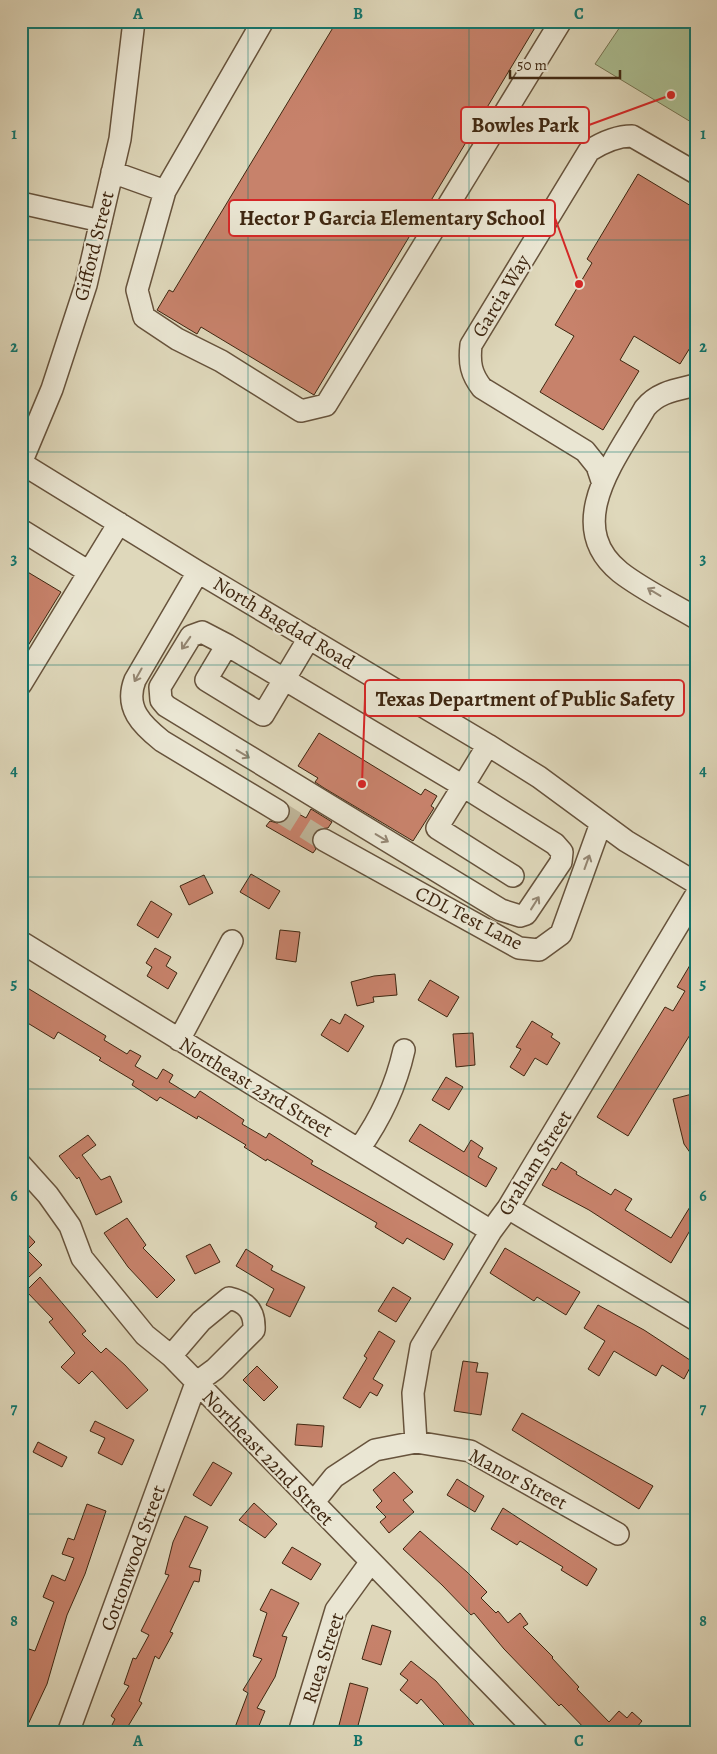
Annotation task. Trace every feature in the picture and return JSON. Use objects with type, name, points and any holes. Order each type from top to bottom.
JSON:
[{"type":"street","name":"Gifford Street","points":[[21,463],[52,389],[86,285],[120,139],[134,21]]},
{"type":"street","points":[[263,21],[165,191],[137,290],[144,317],[177,339],[221,361],[301,411],[326,405],[561,21]]},
{"type":"street","name":"Garcia Way","points":[[602,481],[597,466],[585,451],[482,388],[474,378],[470,366],[471,346],[589,152],[607,141],[620,136],[632,136],[696,173]]},
{"type":"street","points":[[112,172],[165,191]]},
{"type":"street","points":[[21,203],[101,221]]},
{"type":"street","points":[[696,385],[664,393],[652,399],[602,481],[594,523],[598,541],[608,558],[620,572],[696,618]]},
{"type":"street","name":"North Bagdad Road","points":[[21,463],[198,572],[488,745],[538,777],[626,841],[696,883]]},
{"type":"street","points":[[21,684],[119,523]]},
{"type":"street","points":[[21,530],[89,572]]},
{"type":"street","points":[[198,572],[135,680],[130,692],[132,703],[137,716],[162,741],[278,811]]},
{"type":"street","points":[[202,632],[227,645],[463,786],[560,848],[562,852],[561,862],[526,914],[520,916],[501,910],[166,706],[160,693],[160,687],[191,636],[202,632]]},
{"type":"street","points":[[227,645],[206,680],[263,715],[309,638]]},
{"type":"street","points":[[488,745],[438,828],[513,876]]},
{"type":"street","name":"CDL Test Lane","points":[[324,840],[519,948],[539,950],[561,934],[601,823]]},
{"type":"street","name":"Graham Street","points":[[416,1442],[413,1393],[422,1347],[696,895]]},
{"type":"street","points":[[179,1040],[232,941]]},
{"type":"street","name":"Northeast 23rd Street","points":[[21,942],[492,1231]]},
{"type":"street","points":[[359,1149],[376,1126],[398,1078],[404,1050]]},
{"type":"street","name":"Northeast 22nd Street","points":[[21,1165],[48,1195],[70,1226],[82,1258],[145,1335],[170,1356],[538,1733]]},
{"type":"street","points":[[508,1208],[696,1320]]},
{"type":"street","points":[[170,1356],[201,1321],[229,1298],[238,1300],[251,1310],[254,1330],[214,1369],[196,1383]]},
{"type":"street","name":"Cottonwood Street","points":[[68,1733],[196,1383]]},
{"type":"street","name":"Manor Street","points":[[313,1503],[334,1477],[375,1450],[416,1442],[470,1450],[618,1534]]},
{"type":"street","name":"Ruea Street","points":[[299,1733],[336,1610],[370,1562]]},
{"type":"green space","points":[[624,21],[696,21],[696,125],[595,64]]},
{"type":"building","points":[[337,21],[539,21],[314,395],[201,327],[197,334],[157,310],[169,290],[173,292]]},
{"type":"building","points":[[638,174],[696,209],[696,338],[680,364],[634,336],[620,360],[639,371],[603,430],[540,392],[574,336],[555,325],[592,263],[587,259]]},
{"type":"building","points":[[21,568],[61,592],[21,657]]},
{"type":"building","points":[[319,733],[421,795],[425,789],[437,796],[431,806],[434,808],[413,841],[324,788],[315,782],[318,778],[298,766]]},
{"type":"building","points":[[290,809],[306,818],[311,809],[332,822],[328,828],[318,829],[313,834],[312,841],[316,849],[313,853],[266,826],[270,821],[284,822],[289,817]]},
{"type":"building","points":[[251,874],[280,891],[269,909],[240,892]]},
{"type":"building","points":[[204,875],[213,893],[189,905],[180,886]]},
{"type":"building","points":[[151,901],[172,914],[158,938],[137,925]]},
{"type":"building","points":[[280,930],[300,932],[296,962],[276,959]]},
{"type":"building","points":[[155,948],[171,957],[166,966],[177,973],[168,989],[147,976],[152,967],[146,963]]},
{"type":"building","points":[[696,955],[696,1025],[628,1136],[597,1117],[665,1007],[673,1011],[685,991],[677,987]]},
{"type":"building","points":[[395,974],[397,995],[373,997],[374,1002],[357,1006],[351,982],[374,976]]},
{"type":"building","points":[[430,980],[459,997],[447,1017],[418,1000]]},
{"type":"building","points":[[21,984],[106,1036],[104,1040],[127,1054],[130,1050],[141,1056],[135,1066],[157,1079],[163,1069],[173,1075],[169,1082],[195,1098],[200,1091],[244,1120],[242,1124],[266,1138],[269,1133],[313,1161],[311,1164],[453,1244],[444,1260],[407,1238],[403,1244],[375,1227],[377,1223],[267,1159],[266,1161],[244,1147],[246,1145],[198,1116],[197,1119],[160,1097],[157,1101],[132,1085],[134,1081],[99,1060],[101,1058],[58,1032],[54,1039],[21,1019]]},
{"type":"building","points":[[345,1014],[364,1026],[348,1052],[321,1035],[331,1019],[340,1024]]},
{"type":"building","points":[[532,1021],[553,1034],[551,1037],[560,1043],[547,1065],[535,1058],[524,1076],[510,1067],[521,1049],[516,1047]]},
{"type":"building","points":[[473,1033],[475,1065],[456,1067],[453,1034]]},
{"type":"building","points":[[446,1077],[463,1087],[449,1110],[432,1100]]},
{"type":"building","points":[[696,1093],[696,1161],[684,1144],[673,1099]]},
{"type":"building","points":[[420,1124],[464,1152],[471,1140],[483,1148],[478,1157],[497,1168],[486,1187],[409,1141]]},
{"type":"building","points":[[88,1135],[96,1145],[82,1155],[101,1180],[110,1176],[122,1202],[96,1215],[79,1177],[77,1179],[59,1156]]},
{"type":"building","points":[[561,1162],[577,1172],[576,1174],[611,1195],[615,1189],[632,1199],[625,1210],[671,1238],[696,1197],[696,1229],[692,1227],[671,1263],[589,1210],[542,1185],[552,1168],[556,1170]]},
{"type":"building","points":[[127,1218],[146,1245],[143,1248],[175,1280],[157,1298],[128,1267],[104,1233]]},
{"type":"building","points":[[21,1227],[35,1242],[27,1250],[42,1265],[29,1277],[21,1269]]},
{"type":"building","points":[[210,1244],[220,1262],[195,1274],[186,1256]]},
{"type":"building","points":[[505,1248],[580,1292],[566,1315],[537,1297],[534,1301],[490,1273]]},
{"type":"building","points":[[246,1249],[273,1266],[271,1270],[305,1287],[290,1317],[266,1305],[274,1289],[236,1266]]},
{"type":"building","points":[[40,1277],[86,1331],[82,1334],[101,1353],[106,1348],[148,1390],[127,1409],[92,1371],[79,1384],[61,1367],[75,1353],[49,1322],[53,1319],[26,1291]]},
{"type":"building","points":[[393,1287],[411,1298],[396,1322],[378,1311]]},
{"type":"building","points":[[598,1305],[644,1330],[693,1362],[684,1379],[662,1365],[656,1376],[614,1351],[599,1376],[588,1369],[605,1341],[584,1328]]},
{"type":"building","points":[[379,1331],[395,1341],[373,1379],[383,1385],[377,1396],[370,1392],[360,1408],[343,1398],[367,1358],[364,1356]]},
{"type":"building","points":[[463,1361],[478,1363],[476,1372],[488,1373],[481,1415],[454,1411]]},
{"type":"building","points":[[257,1366],[278,1387],[264,1401],[243,1380]]},
{"type":"building","points":[[522,1413],[653,1486],[639,1509],[512,1430]]},
{"type":"building","points":[[95,1421],[134,1440],[122,1465],[98,1453],[105,1438],[90,1431]]},
{"type":"building","points":[[297,1424],[324,1426],[322,1447],[295,1445]]},
{"type":"building","points":[[38,1442],[67,1457],[62,1467],[33,1452]]},
{"type":"building","points":[[213,1462],[232,1473],[211,1506],[193,1495]]},
{"type":"building","points":[[394,1472],[413,1492],[403,1500],[414,1512],[389,1533],[380,1522],[386,1517],[376,1507],[382,1501],[373,1490]]},
{"type":"building","points":[[457,1479],[484,1496],[475,1512],[447,1495]]},
{"type":"building","points":[[254,1503],[277,1524],[265,1538],[239,1520]]},
{"type":"building","points":[[87,1504],[106,1511],[85,1574],[67,1615],[47,1684],[24,1733],[21,1733],[21,1676],[29,1649],[35,1651],[54,1602],[43,1597],[52,1575],[65,1581],[74,1558],[62,1554],[68,1538],[74,1540]]},
{"type":"building","points":[[503,1508],[597,1569],[587,1586],[561,1570],[563,1567],[520,1541],[517,1545],[491,1529]]},
{"type":"building","points":[[185,1516],[208,1527],[189,1567],[201,1570],[199,1582],[194,1581],[170,1632],[173,1633],[159,1659],[155,1656],[139,1701],[142,1703],[124,1733],[108,1733],[115,1719],[111,1716],[129,1686],[124,1684],[133,1658],[136,1659],[149,1635],[141,1631],[169,1575],[165,1574],[173,1542]]},
{"type":"building","points":[[420,1531],[487,1592],[481,1598],[496,1613],[498,1611],[508,1623],[520,1613],[528,1624],[523,1627],[553,1657],[579,1687],[577,1689],[609,1722],[619,1711],[627,1718],[632,1712],[642,1721],[632,1733],[589,1733],[561,1704],[559,1706],[504,1649],[474,1613],[471,1615],[403,1549]]},
{"type":"building","points":[[292,1547],[321,1564],[311,1580],[282,1563]]},
{"type":"building","points":[[271,1589],[299,1603],[282,1636],[287,1637],[275,1677],[257,1708],[265,1711],[256,1733],[243,1733],[234,1730],[248,1693],[243,1690],[262,1659],[253,1656],[267,1613],[260,1610]]},
{"type":"building","points":[[372,1625],[391,1631],[381,1665],[362,1659]]},
{"type":"building","points":[[411,1661],[436,1681],[481,1733],[451,1733],[421,1699],[417,1704],[400,1690],[408,1680],[400,1674]]},
{"type":"building","points":[[350,1683],[368,1688],[356,1733],[337,1733]]},
{"type":"tunnel","points":[[278,811],[324,840]]},
{"type":"place","name":"Bowles Park","points":[[671,95]]},
{"type":"place","name":"Hector P Garcia Elementary School","points":[[579,284]]},
{"type":"place","name":"Texas Department of Public Safety","points":[[362,784]]}]
